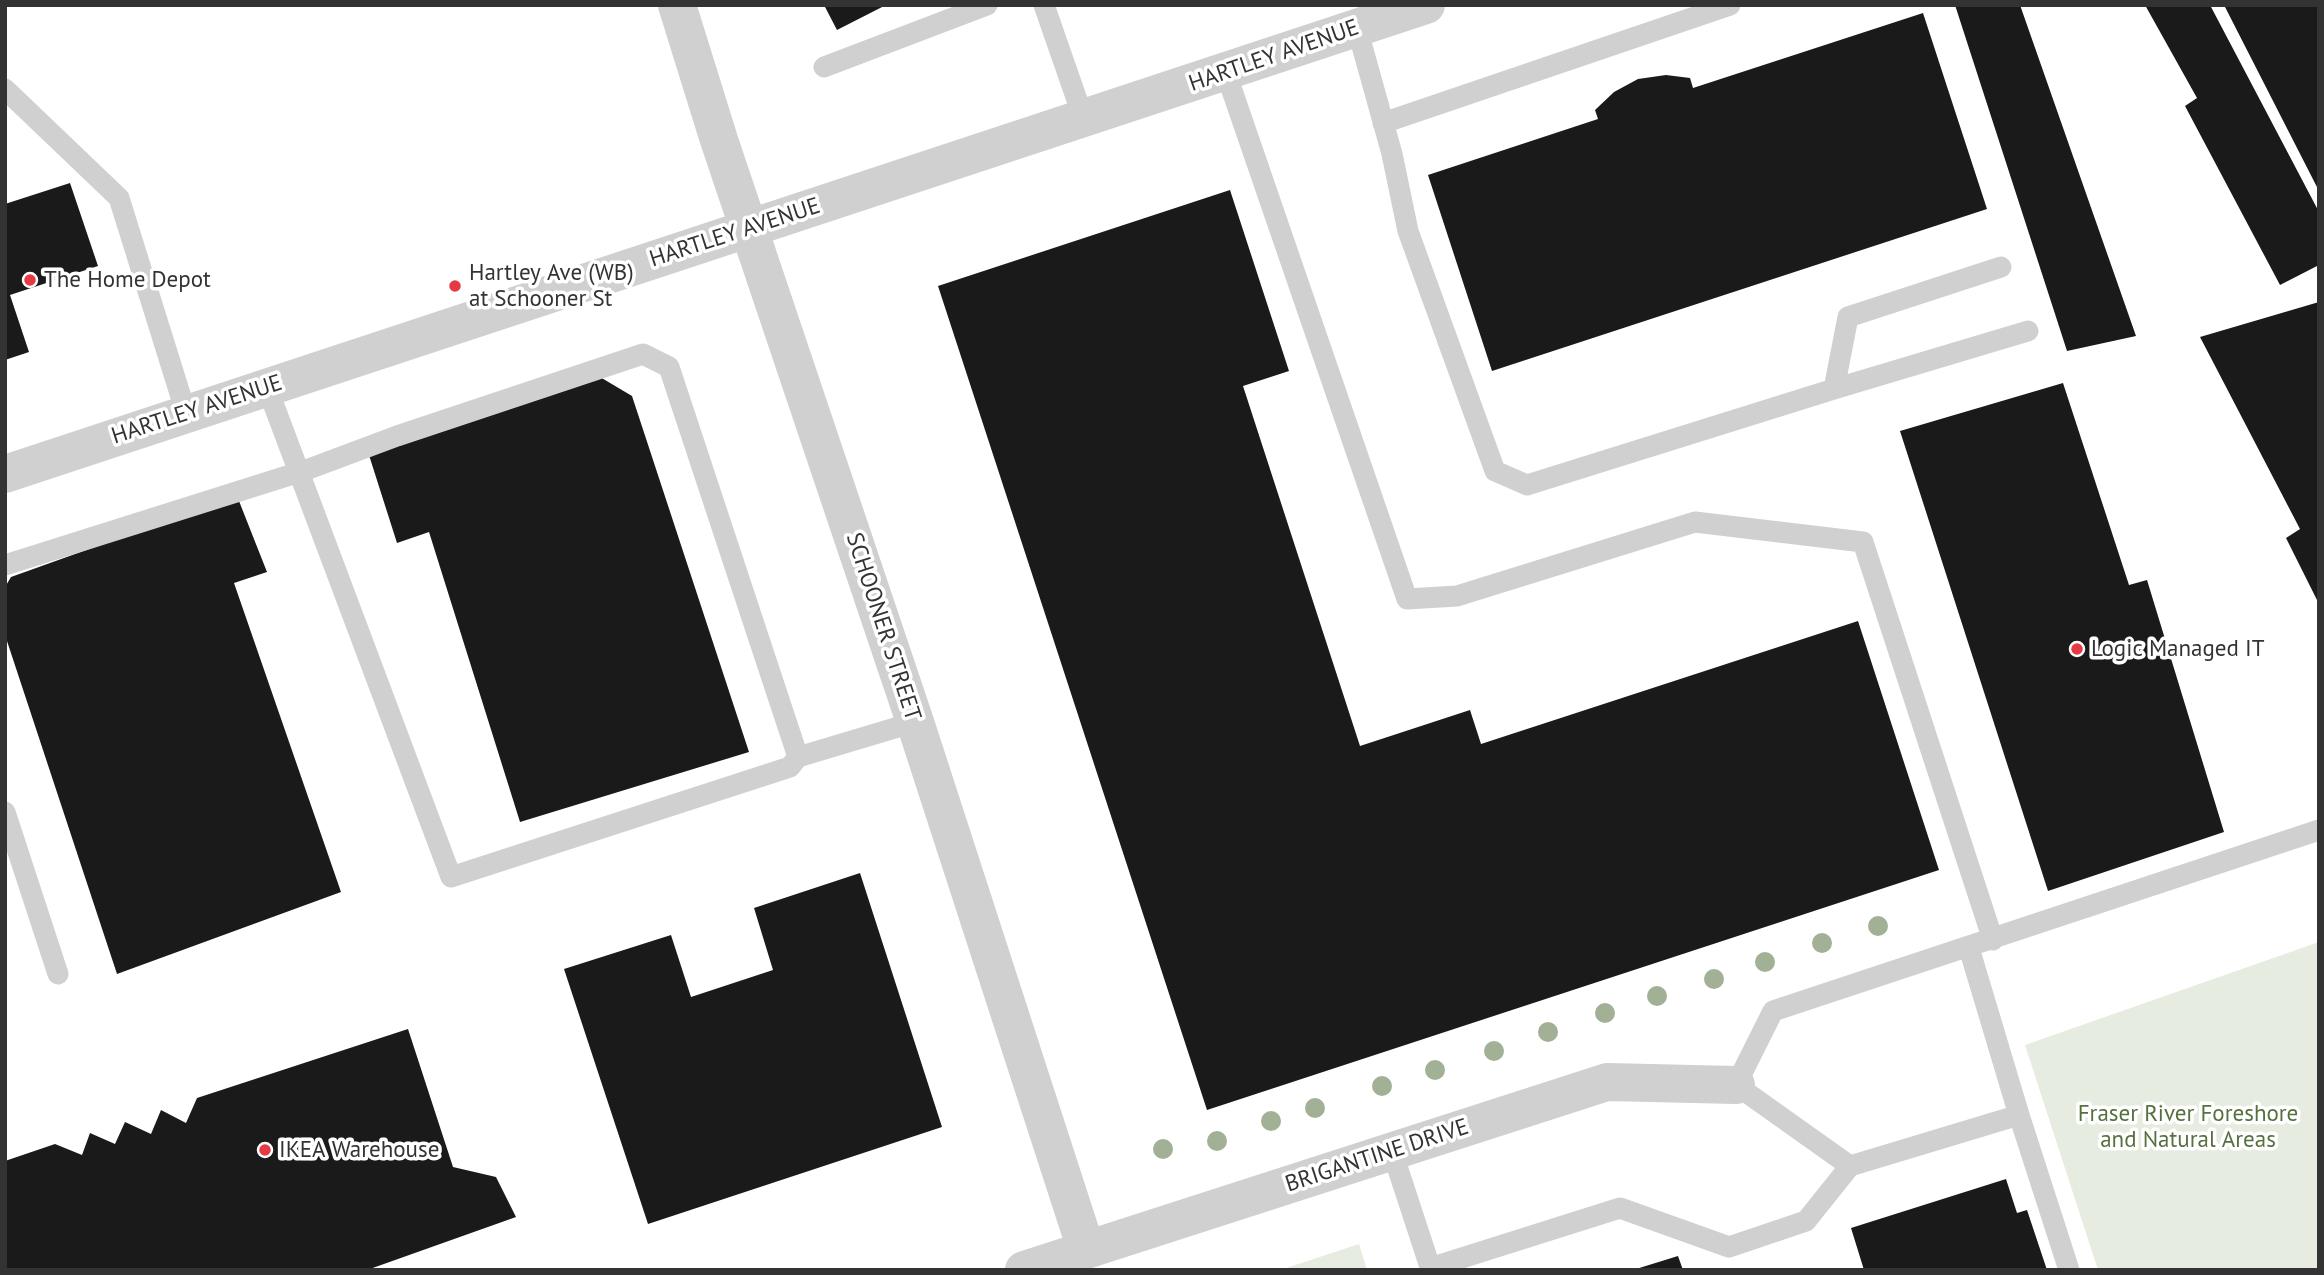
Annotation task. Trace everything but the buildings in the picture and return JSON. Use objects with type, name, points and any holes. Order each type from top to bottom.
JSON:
[{"type":"street","name":"SCHOONER STREET","points":[[677,5],[719,140],[915,722],[1086,1249]]},
{"type":"street","name":"HARTLEY AVENUE","points":[[5,474],[1426,5]]},
{"type":"street","name":"BRIGANTINE DRIVE","points":[[1024,1270],[1607,1082],[1736,1085]]},
{"type":"lane","points":[[824,67],[987,5]]},
{"type":"lane","points":[[1044,5],[1084,120]]},
{"type":"lane","points":[[1383,123],[1730,5]]},
{"type":"lane","points":[[1357,28],[1408,230],[1494,471],[1527,485],[2028,331]]},
{"type":"lane","points":[[1226,73],[1407,599],[1457,596],[1695,522],[1863,542],[1993,940]]},
{"type":"lane","points":[[5,89],[119,198],[186,413]]},
{"type":"lane","points":[[1834,389],[1848,317],[2001,268]]},
{"type":"lane","points":[[5,565],[296,473],[643,354],[669,367],[798,757]]},
{"type":"lane","points":[[267,387],[296,473],[451,877],[790,767],[798,757],[915,722]]},
{"type":"lane","points":[[5,812],[58,974]]},
{"type":"lane","points":[[1850,1166],[1736,1085],[1773,1011],[2319,830]]},
{"type":"lane","points":[[1969,948],[2069,1270]]},
{"type":"lane","points":[[1392,1151],[1431,1269],[1620,1208],[1729,1247],[1806,1221],[1850,1166],[2019,1115]]},
{"type":"green space","name":"Fraser River Foreshore and Natural Areas","points":[[2319,942],[2319,1270],[2098,1270],[2025,1045]]},
{"type":"green space","points":[[1359,1244],[1367,1270],[1280,1270]]},
{"type":"place","name":"The Home Depot","points":[[30,280]]},
{"type":"place","name":"Hartley Ave (WB) at Schooner St","points":[[455,286]]},
{"type":"place","name":"Logic Managed IT","points":[[2077,649]]},
{"type":"place","name":"IKEA Warehouse","points":[[265,1150]]}]
